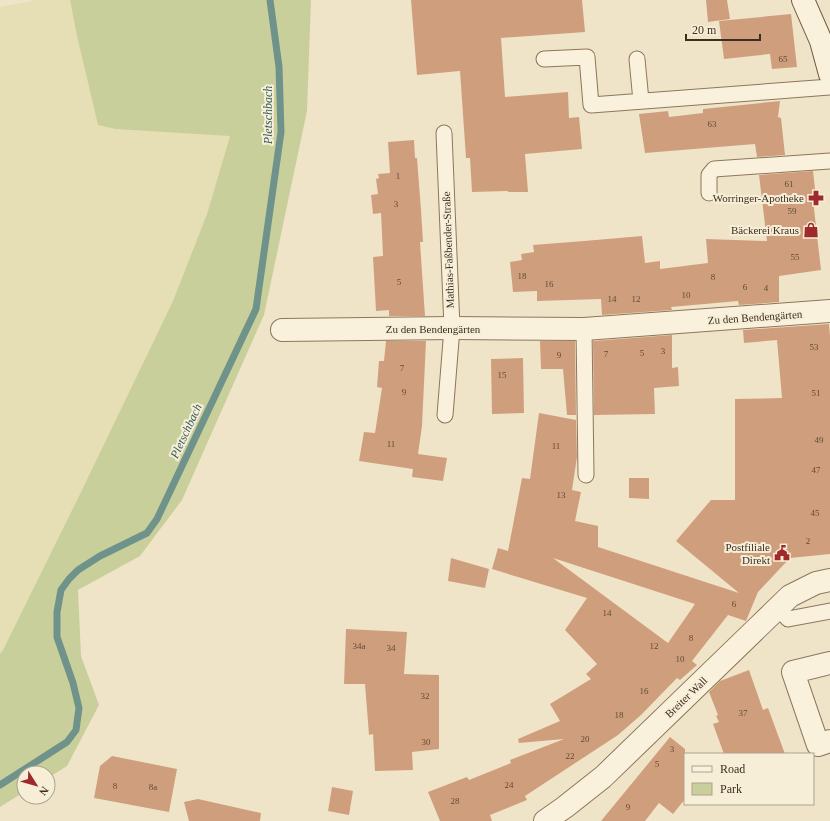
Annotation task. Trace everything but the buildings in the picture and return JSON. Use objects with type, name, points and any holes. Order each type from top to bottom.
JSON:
[{"type":"street","points":[[803,0],[821,40],[830,74]]},
{"type":"street","name":"Zu den Bendengärten","points":[[282,330],[452,328],[584,329],[830,311]]},
{"type":"street","name":"Breiter Wall","points":[[545,821],[603,777],[790,596],[816,582],[830,580]]},
{"type":"street","points":[[830,663],[793,672],[818,745],[830,741]]},
{"type":"lane","points":[[544,59],[587,57],[592,105],[830,87]]},
{"type":"lane","points":[[636,59],[641,101]]},
{"type":"lane","name":"Mathias-Faßbender-Straße","points":[[444,133],[452,328],[445,415]]},
{"type":"lane","points":[[709,193],[709,175],[714,169],[830,161]]},
{"type":"lane","points":[[584,329],[586,475]]},
{"type":"lane","points":[[778,608],[788,618],[830,612]]},
{"type":"shaded area","points":[[36,0],[70,0],[98,125],[115,129],[230,135],[207,214],[173,301],[81,492],[0,654],[0,7]]},
{"type":"green space","points":[[70,0],[311,0],[307,111],[264,315],[182,500],[140,556],[78,590],[81,656],[99,705],[67,766],[56,773],[56,765],[16,765],[16,797],[0,807],[0,654],[81,492],[173,301],[207,214],[230,136],[115,129],[98,125]]},
{"type":"waterway","name":"Pletschbach","points":[[0,785],[67,742],[76,730],[79,708],[73,683],[57,637],[57,612],[61,590],[78,570],[100,556],[147,533],[157,519],[256,309],[281,132],[279,67],[270,0]]},
{"type":"place","name":"Worringer-Apotheke","points":[[816,198]]},
{"type":"place","name":"Bäckerei Kraus","points":[[811,230]]},
{"type":"place","name":"Postfiliale Direkt","points":[[782,553]]}]
